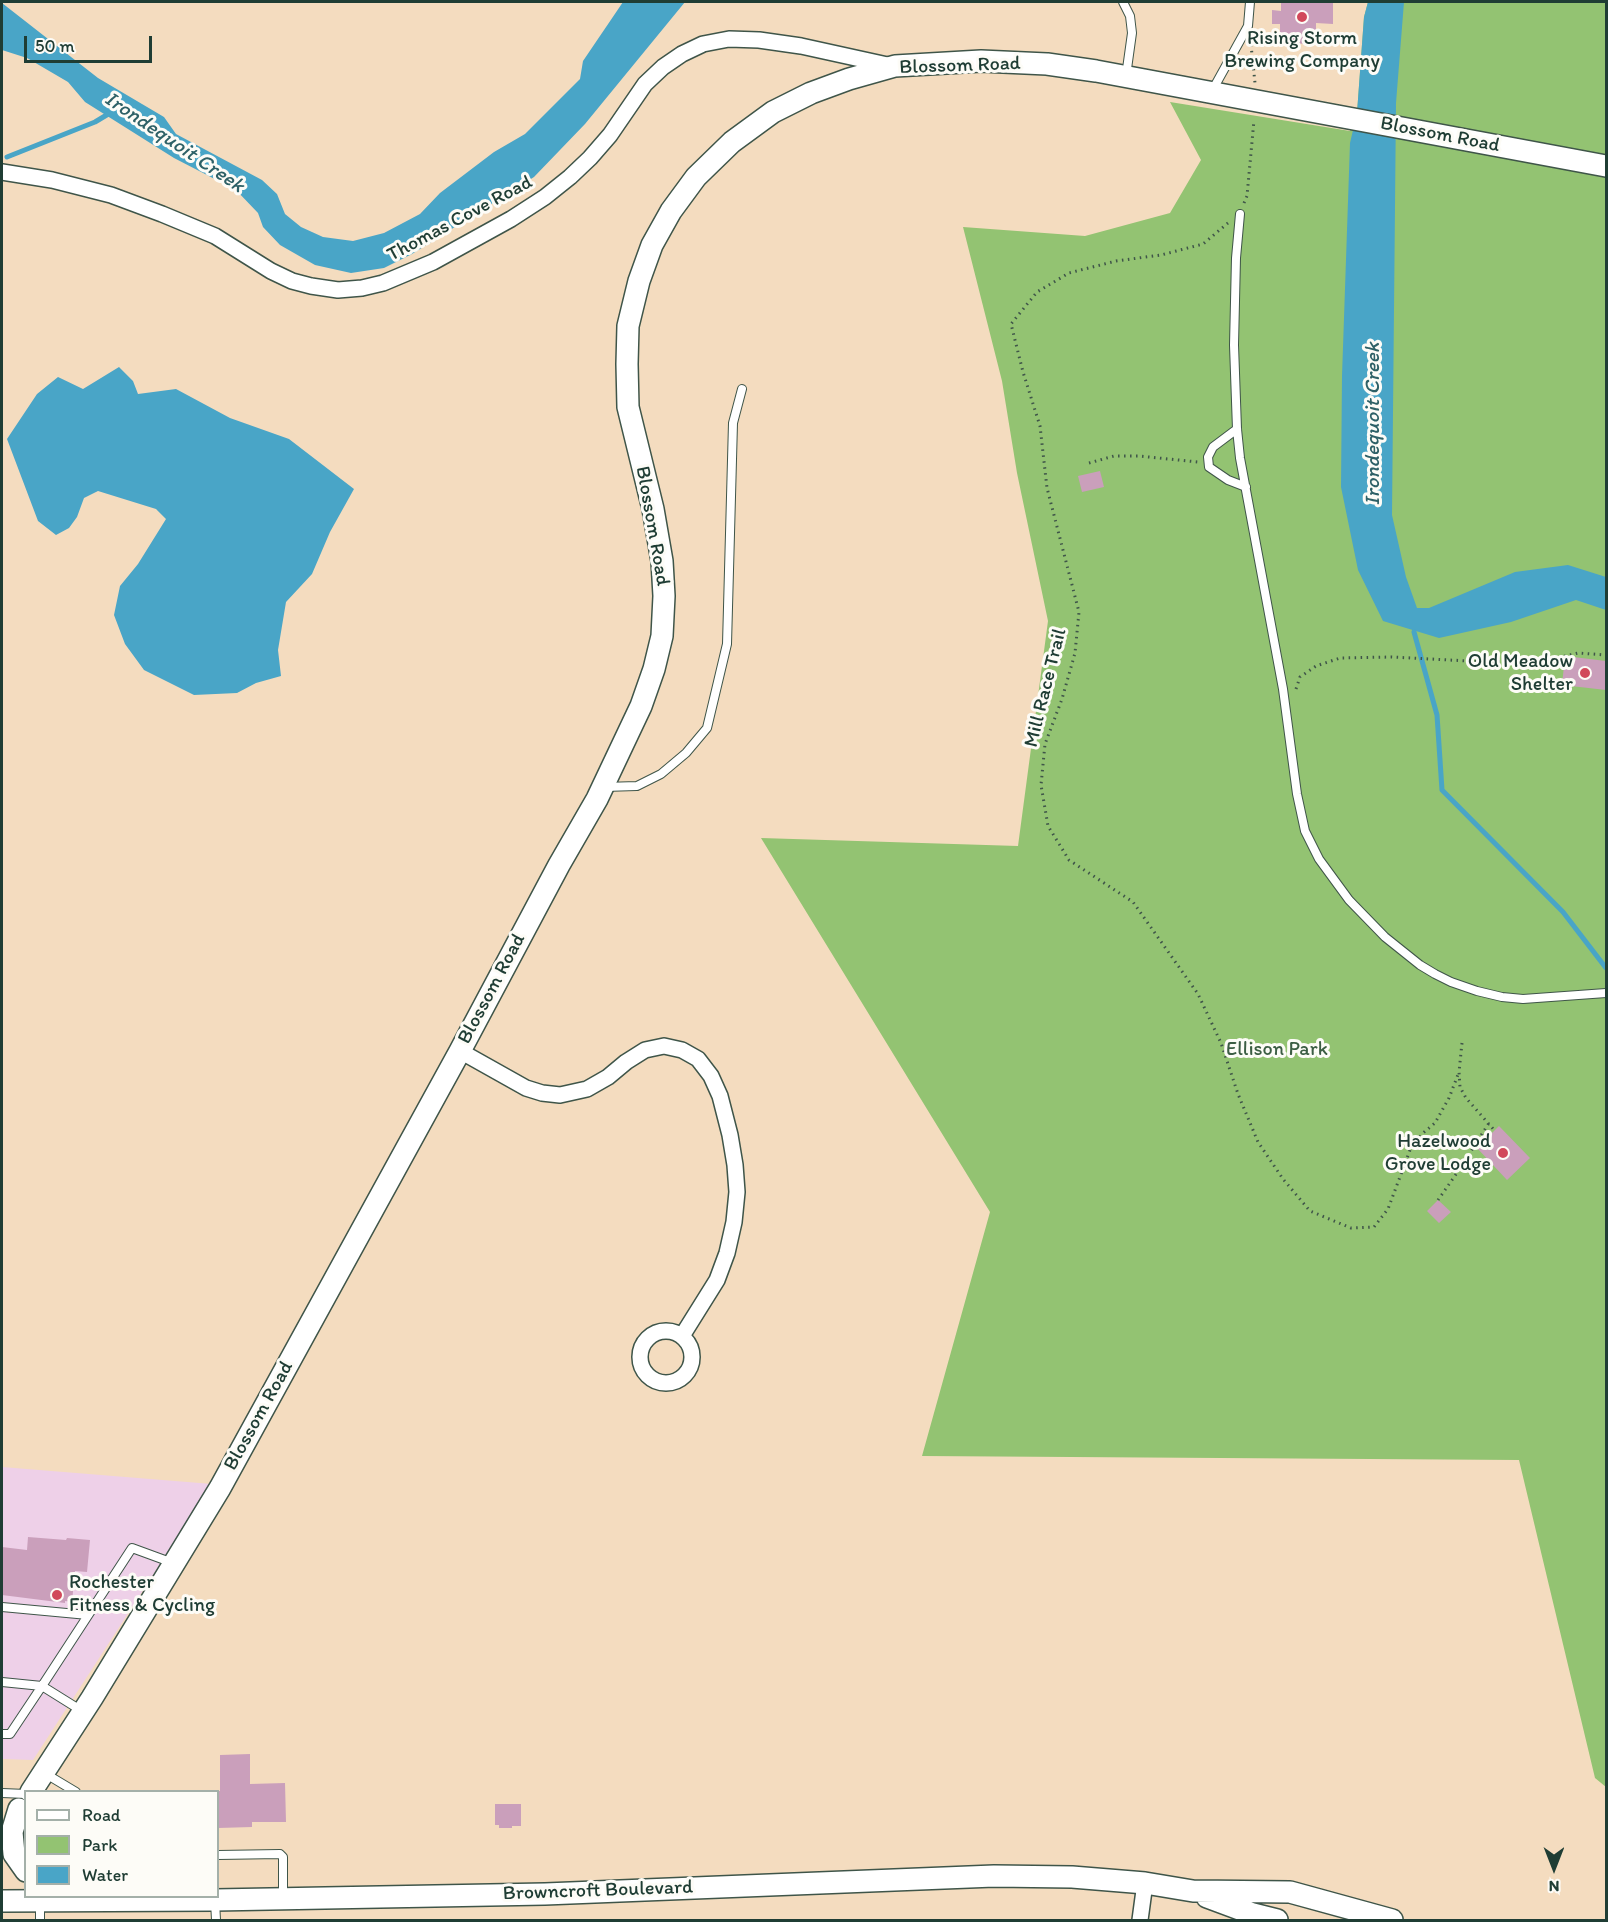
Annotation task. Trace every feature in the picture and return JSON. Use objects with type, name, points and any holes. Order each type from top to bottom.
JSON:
[{"type":"street","name":"Thomas Cove Road","points":[[2,172],[52,180],[111,195],[215,236],[271,271],[292,280],[311,286],[338,290],[362,288],[383,283],[433,262],[545,197],[590,158],[610,135],[645,84],[663,67],[703,44],[729,39],[770,42],[801,46],[895,66]]},
{"type":"street","name":"Blossom Road","points":[[32,1790],[84,1712],[220,1488],[460,1051],[602,787],[641,706],[654,669],[662,636],[664,596],[662,561],[653,509],[628,407],[628,326],[639,281],[652,245],[696,177],[732,142],[773,111],[812,93],[849,79],[895,66],[992,62],[1047,64],[1126,76],[1606,166]]},
{"type":"street","points":[[460,1051],[526,1088],[560,1095],[587,1089],[645,1050],[664,1046],[682,1050],[698,1059],[705,1067],[720,1096],[730,1135],[737,1192],[734,1222],[727,1253],[717,1280],[682,1336]]},
{"type":"street","points":[[2,1834],[23,1801]]},
{"type":"street","points":[[23,1801],[12,1832],[14,1854],[24,1867]]},
{"type":"street","name":"Browncroft Boulevard","points":[[2,1900],[40,1910],[91,1898],[147,1898],[211,1904],[283,1899],[545,1894],[994,1876],[1072,1877],[1145,1883],[1193,1891],[1290,1892],[1392,1920]]},
{"type":"street","points":[[1140,1920],[1145,1883]]},
{"type":"street","name":"Browncroft Boulevard","points":[[1193,1891],[1253,1914],[1277,1920]]},
{"type":"lane","points":[[1122,2],[1130,16],[1132,33],[1126,76]]},
{"type":"lane","points":[[1211,92],[1248,26],[1250,2]]},
{"type":"lane","points":[[1240,213],[1236,258],[1234,345],[1237,429],[1280,669],[1300,812],[1305,831],[1319,859],[1348,900],[1384,937],[1420,965],[1451,982],[1477,991],[1523,999],[1603,993]]},
{"type":"lane","points":[[602,787],[637,786],[661,774],[686,753],[707,728],[727,644],[734,423],[742,389]]},
{"type":"lane","points":[[1237,429],[1213,447],[1208,462],[1209,467],[1216,473],[1246,487]]},
{"type":"lane","points":[[2,1734],[10,1734],[132,1548],[174,1564]]},
{"type":"lane","points":[[2,1607],[88,1615]]},
{"type":"lane","points":[[2,1682],[42,1686],[84,1712]]},
{"type":"lane","points":[[44,1773],[74,1790]]},
{"type":"lane","points":[[2,1792],[23,1801]]},
{"type":"lane","points":[[219,1855],[280,1854],[283,1857],[283,1899]]},
{"type":"path","name":"Mill Race Trail","points":[[1240,213],[1203,244],[1161,255],[1116,261],[1069,273],[1037,292],[1011,324],[1040,426],[1047,488],[1079,612],[1075,653],[1046,744],[1041,785],[1048,826],[1069,860],[1133,902],[1198,994],[1221,1043],[1238,1094],[1258,1142],[1283,1179],[1310,1211],[1351,1228],[1374,1227],[1388,1209],[1410,1150],[1423,1133],[1435,1123],[1449,1098],[1459,1072]]},
{"type":"path","points":[[1089,463],[1114,456],[1208,462]]},
{"type":"path","points":[[1295,695],[1300,677],[1317,666],[1340,658],[1408,658],[1488,662],[1553,659],[1578,653],[1606,655]]},
{"type":"path","points":[[1462,1043],[1460,1087],[1466,1098],[1495,1131]]},
{"type":"path","points":[[1438,1200],[1488,1123]]},
{"type":"shaded area","points":[[2,1467],[212,1484],[33,1760],[2,1759]]},
{"type":"green space","name":"Ellison Park","points":[[1368,2],[1606,2],[1606,1787],[1595,1778],[1519,1460],[922,1456],[990,1212],[761,838],[1018,846],[1048,621],[1017,473],[1002,381],[963,227],[1085,236],[1170,213],[1201,160],[1170,102],[1350,131],[1357,113],[1364,17]]},
{"type":"water","name":"Irondequoit Creek","points":[[623,2],[685,2],[585,124],[534,177],[412,254],[384,268],[351,273],[315,265],[280,245],[263,227],[258,213],[236,190],[174,158],[85,102],[68,82],[27,58],[2,50],[2,3],[98,78],[164,117],[176,134],[262,180],[277,194],[285,214],[301,227],[323,237],[353,241],[384,233],[420,214],[440,193],[494,152],[525,134],[580,79],[583,61]]},
{"type":"water","name":"Irondequoit Creek","points":[[1368,2],[1404,2],[1396,103],[1392,515],[1406,577],[1417,608],[1429,608],[1515,572],[1568,565],[1606,577],[1606,610],[1576,600],[1511,622],[1439,638],[1383,621],[1358,570],[1341,487],[1342,376],[1350,143],[1357,113],[1364,17]]},
{"type":"water","points":[[119,367],[133,381],[138,394],[176,389],[230,418],[289,439],[354,489],[330,532],[312,574],[286,602],[278,650],[281,676],[256,683],[237,693],[194,695],[144,670],[125,644],[114,615],[120,586],[138,564],[166,519],[156,509],[98,491],[84,498],[77,517],[69,528],[56,535],[38,521],[7,439],[37,394],[58,377],[83,389]]},
{"type":"building","name":"Rising Storm Brewing Company","points":[[1281,2],[1333,2],[1333,24],[1316,23],[1316,33],[1310,33],[1310,44],[1280,43],[1280,24],[1272,24],[1272,10],[1281,11]]},
{"type":"building","points":[[1100,471],[1104,487],[1082,492],[1078,476]]},
{"type":"building","name":"Old Meadow Shelter","points":[[1565,656],[1606,661],[1606,690],[1562,685]]},
{"type":"building","name":"Hazelwood Grove Lodge","points":[[1499,1126],[1530,1158],[1507,1180],[1477,1148]]},
{"type":"building","points":[[1438,1200],[1451,1212],[1439,1223],[1427,1211]]},
{"type":"building","points":[[28,1537],[90,1540],[87,1572],[75,1571],[72,1602],[2,1595],[2,1547],[27,1550]]},
{"type":"building","points":[[250,1754],[250,1784],[285,1783],[286,1822],[252,1822],[252,1827],[219,1828],[220,1755]]},
{"type":"building","points":[[495,1804],[521,1804],[521,1826],[499,1828],[499,1825],[495,1825]]},
{"type":"waterway","name":"Irondequoit Creek","points":[[7,157],[95,122],[110,113]]},
{"type":"waterway","points":[[1414,632],[1437,715],[1442,790],[1563,912],[1606,968]]},
{"type":"place","name":"Rising Storm Brewing Company","points":[[1302,17]]},
{"type":"place","name":"Old Meadow Shelter","points":[[1585,673]]},
{"type":"place","name":"Hazelwood Grove Lodge","points":[[1503,1153]]},
{"type":"place","name":"Rochester Fitness & Cycling","points":[[57,1595]]}]
